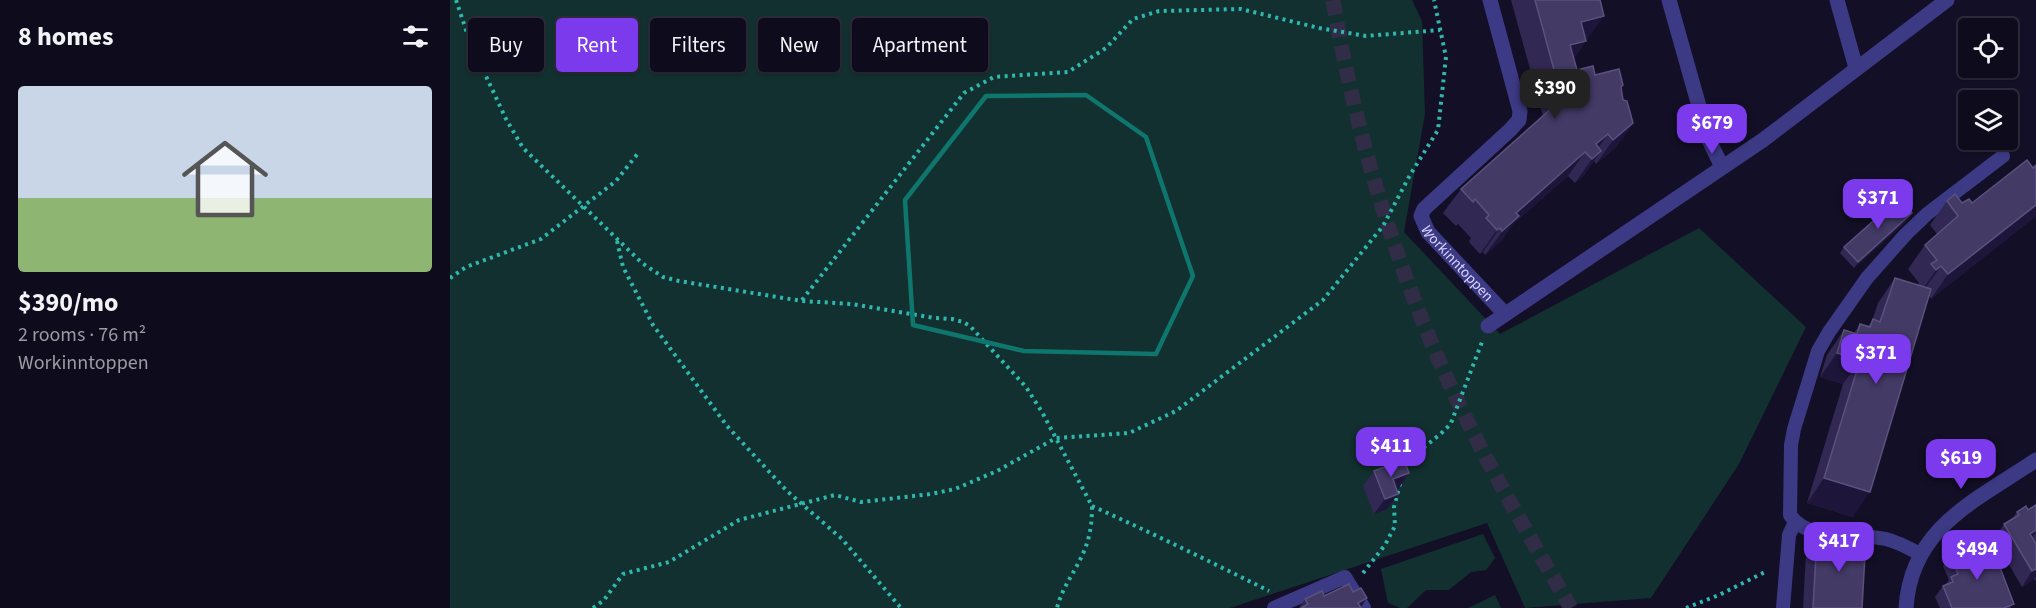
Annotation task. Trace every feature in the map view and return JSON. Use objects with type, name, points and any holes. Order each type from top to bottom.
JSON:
[{"type":"street","name":"Workinntoppen","points":[[1490,0],[1521,111],[1519,120],[1424,209],[1421,216],[1428,232],[1505,315]]},
{"type":"street","points":[[1669,0],[1708,138],[1722,167]]},
{"type":"street","points":[[1838,0],[1856,68]]},
{"type":"street","points":[[1488,326],[1763,140],[1947,0]]},
{"type":"street","points":[[1906,608],[1912,572],[1920,554],[1937,532],[1957,513],[2036,460]]},
{"type":"lane","points":[[1920,554],[1886,539],[1808,531],[1795,522],[1790,515],[1791,445],[1818,351],[1867,279],[1906,234],[1927,214],[2003,156]]},
{"type":"lane","points":[[1783,608],[1789,535],[1795,522]]},
{"type":"lane","points":[[1274,608],[1345,577],[1364,608]]},
{"type":"path","points":[[456,0],[470,42],[523,148],[642,263],[670,279],[802,301],[852,304],[963,322],[976,332],[1026,387],[1092,506],[1092,521],[1087,545],[1065,585],[1057,608]]},
{"type":"path","points":[[593,608],[604,600],[623,574],[669,562],[740,520],[835,495],[861,502],[956,489],[997,471],[1056,438],[1129,433],[1176,411],[1323,300],[1383,226],[1410,175],[1438,130],[1446,57],[1434,0]]},
{"type":"path","points":[[802,301],[964,93],[994,77],[1068,72],[1106,48],[1133,19],[1159,11],[1241,9],[1319,28],[1366,36],[1440,30]]},
{"type":"path","points":[[450,278],[466,267],[541,239],[616,181],[639,152]]},
{"type":"path","points":[[617,241],[623,267],[653,325],[727,426],[787,491],[842,539],[901,608]]},
{"type":"path","points":[[1351,587],[1385,545],[1395,526],[1394,507],[1407,462],[1443,434],[1451,423],[1488,326]]},
{"type":"path","points":[[1092,506],[1161,536],[1289,601]]},
{"type":"path","points":[[1686,608],[1719,595],[1787,562]]},
{"type":"highlighted area","points":[[1086,95],[1146,137],[1193,276],[1156,354],[1024,351],[913,325],[905,200],[986,96]]},
{"type":"green space","points":[[450,0],[1412,0],[1422,21],[1425,114],[1404,232],[1500,334],[1699,228],[1806,327],[1739,464],[1651,598],[1525,608],[1487,523],[1230,608],[450,608]]},
{"type":"green space","points":[[1483,534],[1495,558],[1486,570],[1471,572],[1449,590],[1426,590],[1407,608],[1388,603],[1381,569]]},
{"type":"green space","points":[[1495,595],[1501,608],[1468,608]]},
{"type":"building","points":[[1535,0],[1600,0],[1604,16],[1581,22],[1586,41],[1570,45],[1577,70],[1593,66],[1595,75],[1619,69],[1623,85],[1621,87],[1623,100],[1627,101],[1633,123],[1613,140],[1608,134],[1596,144],[1601,151],[1592,159],[1585,152],[1516,213],[1519,216],[1502,231],[1500,228],[1497,230],[1486,218],[1489,215],[1475,199],[1473,202],[1461,189],[1562,99]]},
{"type":"building","points":[[2027,160],[2033,168],[2036,165],[2036,205],[1948,274],[1941,266],[1936,270],[1931,264],[1937,260],[1925,245],[1958,216],[1947,201],[1955,194],[1962,203],[1969,199],[1972,203]]},
{"type":"building","points":[[1899,198],[1912,213],[1858,262],[1844,247]]},
{"type":"building","points":[[1895,278],[1931,289],[1870,492],[1824,478],[1860,360],[1837,353],[1844,330],[1857,334],[1860,324],[1870,327],[1873,319],[1880,322]]},
{"type":"building","points":[[1404,460],[1409,473],[1393,479],[1398,494],[1385,499],[1374,471]]},
{"type":"building","points":[[2036,505],[2036,530],[2030,534],[2036,544],[2036,569],[2032,571],[2004,524],[2019,515],[2017,512],[2026,506],[2028,510]]},
{"type":"building","points":[[1817,537],[1866,538],[1862,608],[1813,608]]},
{"type":"building","points":[[1980,540],[1992,568],[1999,565],[2014,604],[2004,608],[1952,608],[1943,586],[1953,582],[1951,577],[1958,574],[1951,555]]},
{"type":"building","points":[[1349,584],[1353,592],[1361,588],[1367,598],[1358,603],[1361,608],[1301,608],[1308,604],[1305,599],[1322,591],[1324,596]]},
{"type":"tunnel","points":[[1333,0],[1359,125],[1382,206],[1409,287],[1440,363],[1474,435],[1571,608]]}]
